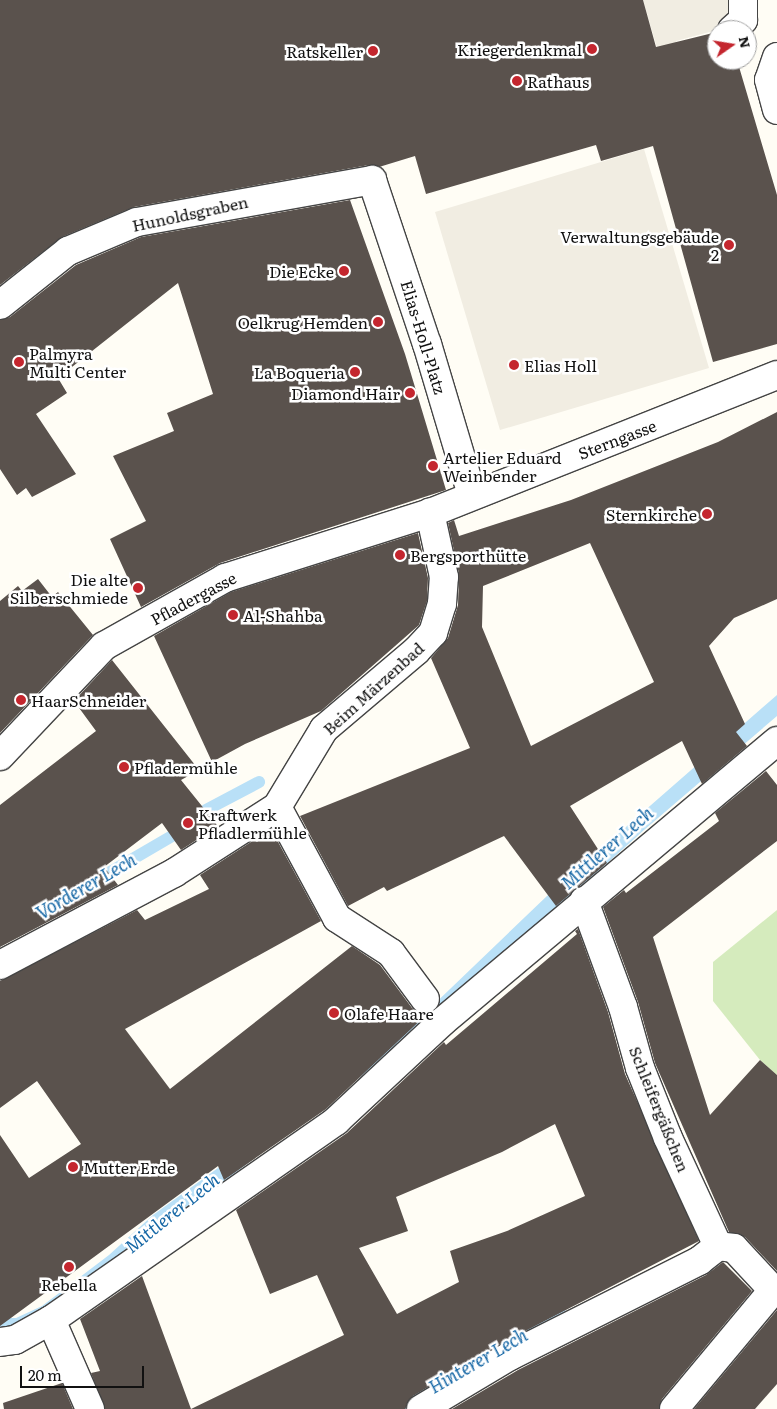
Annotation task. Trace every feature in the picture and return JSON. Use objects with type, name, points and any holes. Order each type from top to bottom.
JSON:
[{"type":"street","points":[[742,20],[743,0]]},
{"type":"street","points":[[777,57],[769,80],[777,110]]},
{"type":"street","name":"Hunoldsgraben","points":[[0,305],[68,251],[137,222],[372,180]]},
{"type":"street","name":"Elias-Holl-Platz","points":[[372,180],[427,344],[472,495]]},
{"type":"street","name":"Sterngasse","points":[[430,513],[777,375]]},
{"type":"street","name":"Pfladergasse","points":[[0,756],[111,642],[225,578],[430,513]]},
{"type":"street","name":"Beim Märzenbad","points":[[0,965],[174,873],[278,807],[324,729],[416,651],[433,633],[442,604],[444,577],[430,513]]},
{"type":"street","points":[[0,1342],[14,1340],[52,1320],[336,1121],[432,1010],[584,901],[777,741]]},
{"type":"street","points":[[278,807],[338,918],[391,952],[432,1010]]},
{"type":"street","name":"Schleifergäßchen","points":[[584,901],[623,1007],[640,1068],[668,1138],[718,1246]]},
{"type":"street","points":[[422,1409],[510,1356],[699,1261],[718,1246],[734,1248],[773,1290],[674,1409]]},
{"type":"street","points":[[52,1320],[90,1409]]},
{"type":"green space","points":[[777,910],[777,1075],[760,1060],[713,1001],[713,962]]},
{"type":"shaded area","points":[[643,0],[753,0],[749,20],[707,20],[707,33],[676,41],[677,45],[657,48]]},
{"type":"shaded area","points":[[644,149],[709,368],[500,430],[435,212]]},
{"type":"water","name":"Mittlerer Lech","points":[[777,695],[777,716],[644,830],[430,1023],[161,1230],[25,1324],[0,1330],[0,1318],[16,1318],[42,1306],[109,1255],[153,1215],[369,1059],[425,1013],[548,895]]},
{"type":"building","points":[[0,0],[643,0],[656,47],[707,34],[707,70],[740,70],[777,195],[777,344],[713,362],[653,146],[601,161],[596,145],[426,194],[415,156],[379,167],[369,165],[134,207],[62,237],[0,285]]},
{"type":"building","points":[[350,200],[405,354],[446,490],[220,563],[141,607],[110,539],[146,521],[113,456],[174,431],[167,413],[213,394],[178,283],[58,378],[67,393],[36,414],[76,474],[32,497],[26,488],[17,495],[0,469],[0,320],[10,317],[76,265],[141,237]]},
{"type":"building","points":[[777,412],[777,599],[734,618],[709,646],[745,724],[736,732],[747,746],[702,784],[682,741],[570,806],[607,863],[556,906],[504,836],[387,891],[384,887],[348,906],[300,816],[470,748],[431,658],[448,638],[458,605],[459,574],[448,523],[454,520],[459,536],[571,500],[718,442]],"holes":[[[590,543],[654,682],[531,746],[482,627],[483,586]]]},
{"type":"building","points":[[418,533],[428,578],[427,601],[419,625],[321,711],[245,744],[212,762],[154,636],[231,592]]},
{"type":"building","points":[[38,579],[52,597],[58,592],[93,635],[0,733],[0,601],[18,586],[22,591]]},
{"type":"building","points":[[112,660],[199,770],[181,780],[218,826],[181,850],[162,823],[104,867],[118,885],[0,947],[0,805],[96,731],[74,701]]},
{"type":"building","points":[[766,771],[777,785],[777,841],[653,937],[710,1115],[760,1060],[777,1075],[777,1271],[745,1237],[729,1232],[655,1063],[638,1002],[603,907],[624,890],[626,893],[719,821],[715,813]]},
{"type":"building","points":[[271,829],[321,921],[125,1029],[170,1089],[352,946],[380,965],[412,1008],[426,1015],[326,1109],[224,1180],[218,1166],[0,1326],[0,1135],[29,1178],[81,1144],[37,1081],[0,1108],[0,981],[137,910],[145,920],[209,889],[200,875]]},
{"type":"building","points":[[578,929],[608,1012],[625,1074],[699,1241],[502,1343],[413,1396],[405,1409],[191,1409],[344,1335],[317,1275],[270,1294],[236,1210],[347,1133],[444,1042],[446,1045],[577,934],[575,931]],"holes":[[[555,1124],[585,1196],[507,1231],[450,1251],[459,1282],[397,1314],[359,1248],[408,1231],[396,1197],[502,1152]]]},
{"type":"building","points":[[723,1262],[752,1291],[662,1399],[659,1409],[452,1409],[518,1370],[706,1275]]},
{"type":"building","points":[[142,1276],[191,1409],[105,1409],[91,1373],[100,1371],[80,1319]]},
{"type":"building","points":[[777,1310],[777,1384],[755,1409],[694,1409]]},
{"type":"building","points":[[62,1383],[73,1409],[4,1409],[3,1403]]},
{"type":"waterway","name":"Vorderer Lech","points":[[206,810],[259,782]]},
{"type":"waterway","name":"Vorderer Lech","points":[[95,881],[172,836]]},
{"type":"waterway","name":"Hinterer Lech","points":[[394,1409],[561,1314]]},
{"type":"place","name":"Kriegerdenkmal","points":[[592,49]]},
{"type":"place","name":"Ratskeller","points":[[373,51]]},
{"type":"place","name":"Rathaus","points":[[517,81]]},
{"type":"place","name":"Verwaltungsgebäude 2","points":[[729,245]]},
{"type":"place","name":"Die Ecke","points":[[344,271]]},
{"type":"place","name":"Oelkrug Hemden","points":[[378,322]]},
{"type":"place","name":"Palmyra Multi Center","points":[[19,362]]},
{"type":"place","name":"Elias Holl","points":[[514,365]]},
{"type":"place","name":"La Boqueria","points":[[355,372]]},
{"type":"place","name":"Diamond Hair","points":[[410,393]]},
{"type":"place","name":"Artelier Eduard Weinbender","points":[[433,466]]},
{"type":"place","name":"Sternkirche","points":[[707,514]]},
{"type":"place","name":"Bergsporthütte","points":[[400,555]]},
{"type":"place","name":"Die alte Silberschmiede","points":[[138,588]]},
{"type":"place","name":"Al-Shahba","points":[[233,615]]},
{"type":"place","name":"HaarSchneider","points":[[21,700]]},
{"type":"place","name":"Pfladermühle","points":[[124,767]]},
{"type":"place","name":"Kraftwerk Pfladlermühle","points":[[188,823]]},
{"type":"place","name":"Olafe Haare","points":[[334,1013]]},
{"type":"place","name":"Mutter Erde","points":[[73,1167]]},
{"type":"place","name":"Rebella","points":[[69,1267]]}]
